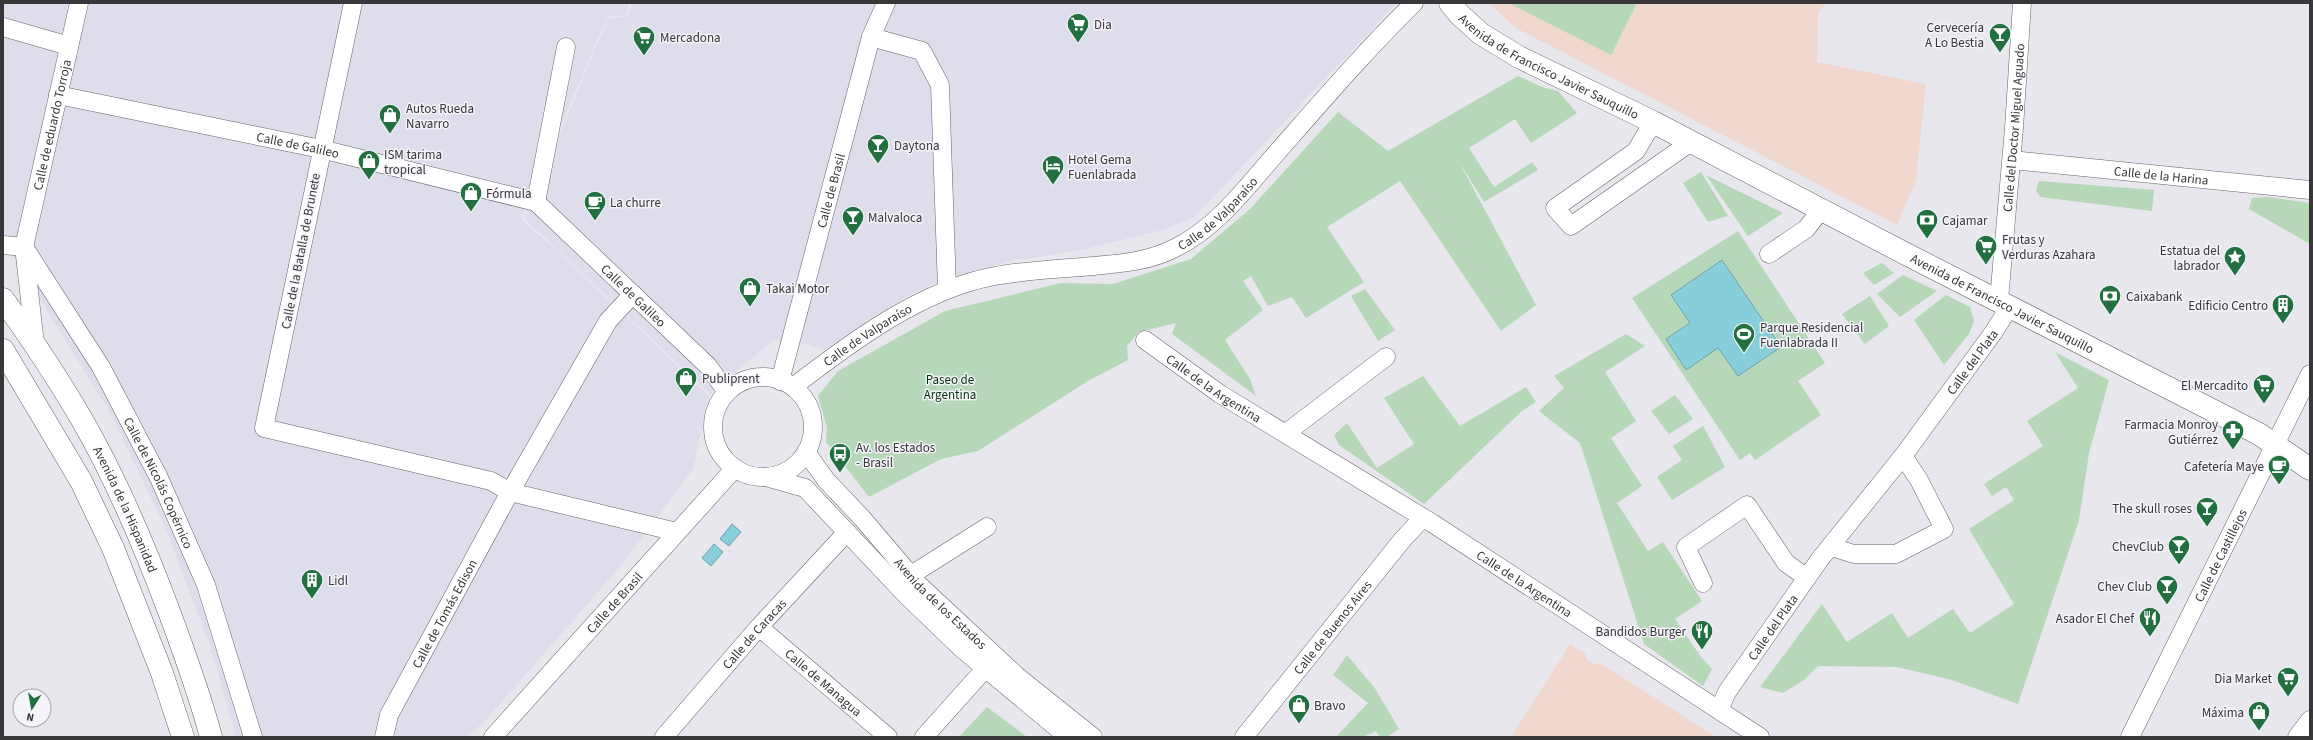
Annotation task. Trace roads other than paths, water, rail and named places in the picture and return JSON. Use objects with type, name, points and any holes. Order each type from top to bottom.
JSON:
[{"type":"main road","name":"Avenida de Francisco Javier Sauquillo","points":[[1450,3],[1459,14],[1481,34],[1519,57],[1653,122],[1821,210],[2259,434],[2310,469]]},
{"type":"main road","name":"Avenida de la Hispanidad","points":[[3,299],[35,344],[81,418],[150,562],[200,696],[211,737]]},
{"type":"main road","name":"Avenida de la Hispanidad","points":[[3,350],[81,481],[113,548],[162,673],[183,737]]},
{"type":"street","name":"Calle de eduardo Torroja","points":[[35,344],[24,247],[79,3]]},
{"type":"street","name":"Calle de la Batalla de Brunete","points":[[352,3],[320,149],[264,428],[491,481],[510,492]]},
{"type":"street","name":"Calle de Brasil","points":[[786,384],[871,37],[886,3]]},
{"type":"street","name":"Calle de Valparaíso","points":[[786,384],[869,331],[947,289],[994,276],[1135,262],[1161,255],[1178,247],[1207,226],[1236,198],[1320,103],[1414,3]]},
{"type":"street","name":"Calle del Doctor Miguel Aguado","points":[[2005,303],[2022,3]]},
{"type":"street","points":[[3,27],[69,46]]},
{"type":"street","points":[[871,37],[922,51],[940,85],[947,289]]},
{"type":"street","points":[[536,202],[566,47]]},
{"type":"street","name":"Calle de Galileo","points":[[58,95],[320,149],[536,202],[708,366],[727,392]]},
{"type":"street","name":"Avenida de Francisco Javier Sauquillo","points":[[1653,122],[1636,152],[1555,208],[1571,226],[1691,142]]},
{"type":"street","name":"Calle de la Harina","points":[[2012,160],[2310,190]]},
{"type":"street","points":[[1770,254],[1806,230],[1821,210]]},
{"type":"street","points":[[3,245],[24,247]]},
{"type":"street","name":"Calle de Nicolás Copérnico","points":[[24,247],[101,367],[159,478],[206,585],[253,737]]},
{"type":"street","name":"Calle de Tomás Edison","points":[[384,737],[389,715],[510,492],[608,321],[632,294]]},
{"type":"street","name":"Calle del Plata","points":[[1718,710],[1727,692],[1807,578],[1903,456],[1994,333],[2005,303]]},
{"type":"street","name":"Calle de la Argentina","points":[[1145,340],[1220,394],[1423,518],[1760,737]]},
{"type":"street","points":[[1286,433],[1386,356]]},
{"type":"street","name":"Calle de Castillejos","points":[[2130,737],[2310,374]]},
{"type":"street","points":[[766,378],[786,384],[803,397],[810,410],[813,424],[812,439],[806,452],[796,464],[782,474],[766,477],[744,474],[724,458],[716,446],[713,432],[714,417],[719,404],[727,392],[738,384],[752,379],[766,378]]},
{"type":"street","name":"Avenida de los Estados","points":[[806,452],[826,480],[862,518],[990,663],[1068,737]]},
{"type":"street","points":[[1831,547],[1854,554],[1896,554],[1944,529],[1919,480],[1903,456]]},
{"type":"street","name":"Calle de Brasil","points":[[493,737],[735,468]]},
{"type":"street","name":"Avenida de los Estados","points":[[766,477],[805,488],[907,596],[990,663],[1093,737]]},
{"type":"street","points":[[510,492],[677,532]]},
{"type":"street","points":[[1703,583],[1686,547],[1747,506],[1786,563],[1807,578]]},
{"type":"street","name":"Calle de Buenos Aires","points":[[1244,737],[1403,539],[1423,518]]},
{"type":"street","points":[[911,575],[987,527]]},
{"type":"street","name":"Calle de Caracas","points":[[664,737],[759,627],[847,532]]},
{"type":"street","name":"Calle de Managua","points":[[759,627],[888,737]]},
{"type":"street","points":[[933,734],[990,663]]},
{"type":"street","points":[[2297,737],[2310,720]]},
{"type":"water","points":[[1722,260],[1781,347],[1738,376],[1718,348],[1686,370],[1666,339],[1690,323],[1671,295]]},
{"type":"water","points":[[732,524],[741,532],[729,546],[720,539]]},
{"type":"water","points":[[714,544],[723,552],[711,566],[702,558]]},
{"type":"place","name":"Dia","points":[[1078,44]]},
{"type":"place","name":"Cervecería A Lo Bestia","points":[[2000,54]]},
{"type":"place","name":"Mercadona","points":[[644,56]]},
{"type":"place","name":"Autos Rueda Navarro","points":[[390,134]]},
{"type":"place","name":"Daytona","points":[[878,164]]},
{"type":"place","name":"ISM tarima tropical","points":[[369,180]]},
{"type":"place","name":"Hotel Gema Fuenlabrada","points":[[1053,186]]},
{"type":"place","name":"Fórmula","points":[[471,212]]},
{"type":"place","name":"La churre","points":[[595,222]]},
{"type":"place","name":"Malvaloca","points":[[853,236]]},
{"type":"place","name":"Cajamar","points":[[1927,240]]},
{"type":"place","name":"Frutas y Verduras Azahara","points":[[1986,266]]},
{"type":"place","name":"Estatua del labrador","points":[[2235,276]]},
{"type":"place","name":"Takai Motor","points":[[750,308]]},
{"type":"place","name":"Caixabank","points":[[2110,316]]},
{"type":"place","name":"Edificio Centro","points":[[2283,324]]},
{"type":"place","name":"Parque Residencial Fuenlabrada II","points":[[1744,354]]},
{"type":"place","name":"Publiprent","points":[[686,398]]},
{"type":"place","name":"El Mercadito","points":[[2264,404]]},
{"type":"place","name":"Farmacia Monroy Gutiérrez","points":[[2233,450]]},
{"type":"place","name":"Av. los Estados - Brasil","points":[[840,474]]},
{"type":"place","name":"Cafetería Maye","points":[[2279,486]]},
{"type":"place","name":"The skull roses","points":[[2207,528]]},
{"type":"place","name":"ChevClub","points":[[2179,566]]},
{"type":"place","name":"Lidl","points":[[312,600]]},
{"type":"place","name":"Chev Club","points":[[2167,606]]},
{"type":"place","name":"Asador El Chef","points":[[2150,638]]},
{"type":"place","name":"Bandidos Burger","points":[[1702,650]]},
{"type":"place","name":"Dia Market","points":[[2288,698]]},
{"type":"place","name":"Bravo","points":[[1299,724]]},
{"type":"place","name":"Máxima","points":[[2259,732]]},
{"type":"park label","name":"Paseo de Argentina","points":[[950,386]]}]
